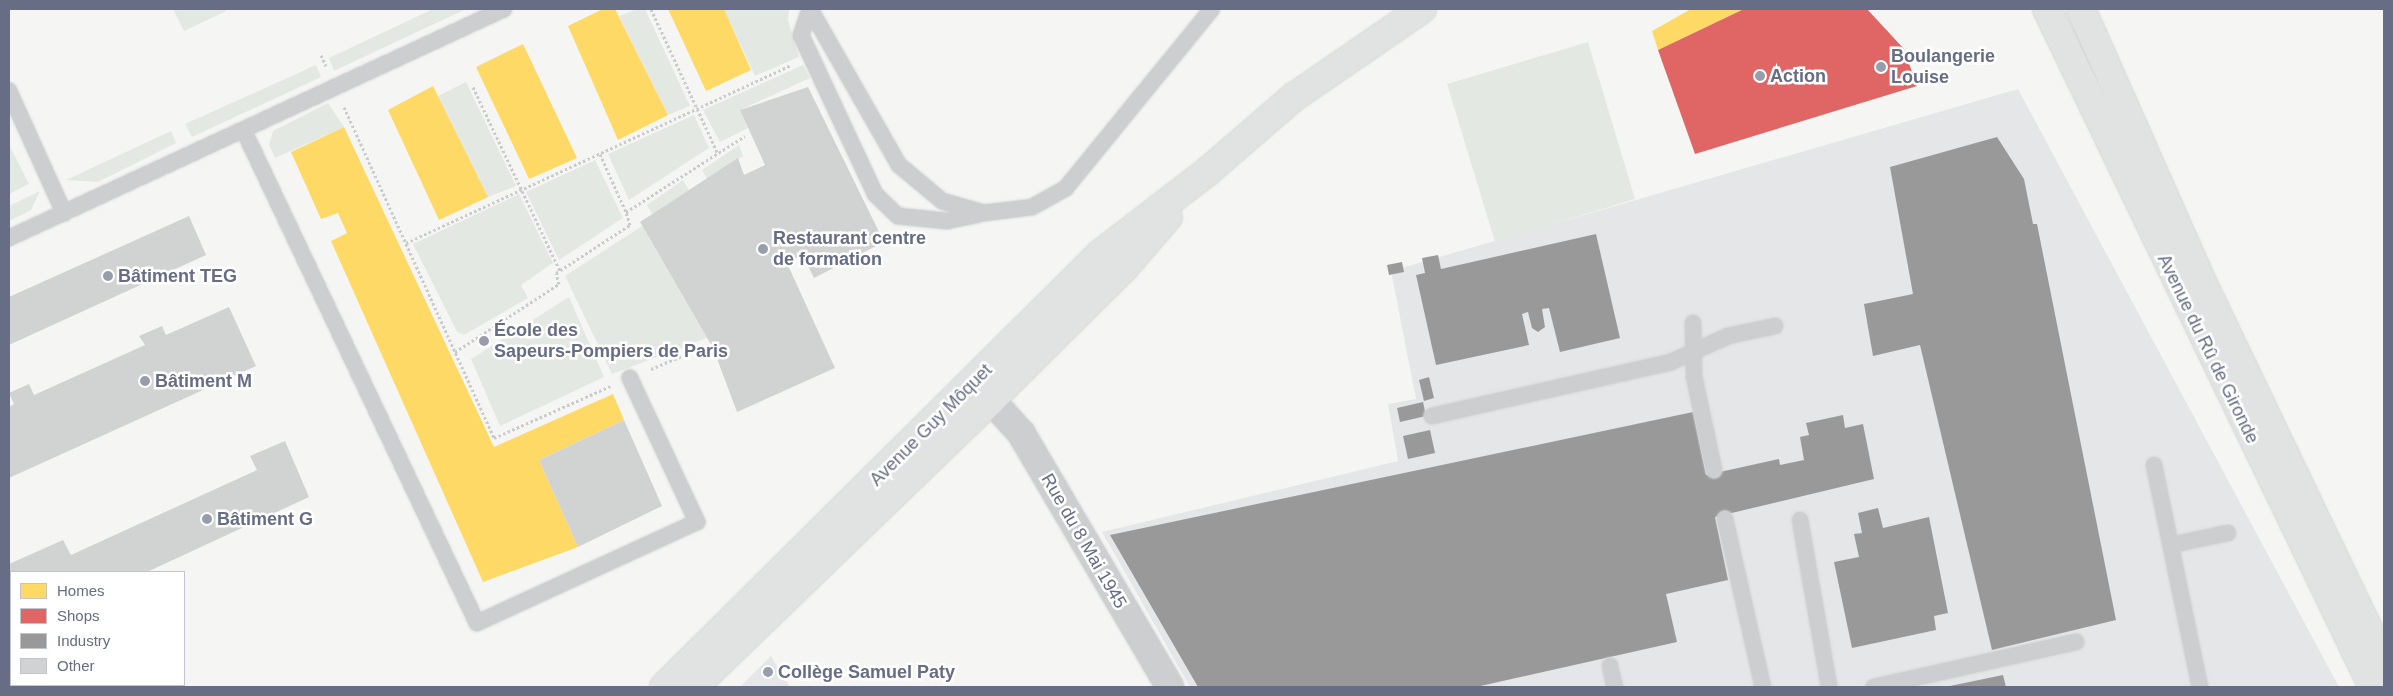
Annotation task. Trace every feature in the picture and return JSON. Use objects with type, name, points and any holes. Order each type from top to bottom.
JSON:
[{"type":"main road","name":"Avenue Guy Môquet","points":[[664,687],[1100,254],[1207,172],[1294,96],[1422,9]]},
{"type":"main road","name":"Avenue du Rû de Gironde","points":[[2047,9],[2373,687]]},
{"type":"main road","name":"Avenue du Rû de Gironde","points":[[2081,9],[2201,280],[2384,662]]},
{"type":"main road","name":"Avenue Guy Môquet","points":[[694,687],[991,400],[1124,268],[1207,172]]},
{"type":"street","name":"Rue du 8 Mai 1945","points":[[991,400],[1021,433],[1170,687]]},
{"type":"lane","points":[[9,238],[244,131],[504,9]]},
{"type":"lane","points":[[810,9],[801,35],[875,194],[898,216],[947,221],[1032,206],[1065,189],[1212,9]]},
{"type":"lane","points":[[810,9],[899,165],[942,201],[984,213]]},
{"type":"lane","points":[[9,91],[64,213]]},
{"type":"lane","points":[[244,131],[477,623],[696,522],[630,378]]},
{"type":"lane","points":[[1693,323],[1694,376],[1714,470]]},
{"type":"lane","points":[[1432,416],[1671,362],[1693,348],[1775,326]]},
{"type":"lane","points":[[2154,466],[2200,687]]},
{"type":"lane","points":[[1726,518],[1763,687]]},
{"type":"lane","points":[[1800,520],[1828,687]]},
{"type":"lane","points":[[2171,545],[2228,533]]},
{"type":"lane","points":[[1874,687],[2076,642]]},
{"type":"lane","points":[[1610,666],[1615,687]]},
{"type":"path","points":[[651,9],[718,154]]},
{"type":"path","points":[[321,55],[494,438],[708,345]]},
{"type":"path","points":[[406,243],[811,57]]},
{"type":"path","points":[[473,87],[560,271]]},
{"type":"path","points":[[626,212],[745,136]]},
{"type":"path","points":[[455,352],[559,284],[556,274],[630,225],[600,154]]},
{"type":"shaded area","points":[[173,9],[225,9],[226,11],[184,31]]},
{"type":"shaded area","points":[[433,9],[466,9],[334,71],[329,58]]},
{"type":"shaded area","points":[[637,9],[645,9],[690,106],[668,115],[619,16]]},
{"type":"shaded area","points":[[724,9],[789,9],[788,20],[799,57],[755,76]]},
{"type":"shaded area","points":[[1588,42],[1635,199],[1495,242],[1447,84]]},
{"type":"shaded area","points":[[316,65],[321,77],[192,137],[185,124]]},
{"type":"shaded area","points":[[803,65],[810,78],[740,110],[748,128],[720,142],[703,110]]},
{"type":"shaded area","points":[[466,82],[516,186],[488,197],[438,96]]},
{"type":"shaded area","points":[[2018,89],[2339,687],[1190,687],[1102,532],[1398,461],[1388,404],[1416,399],[1391,271]]},
{"type":"shaded area","points":[[328,103],[344,127],[275,158],[269,145],[273,131]]},
{"type":"shaded area","points":[[694,115],[709,148],[629,200],[608,154]]},
{"type":"shaded area","points":[[171,131],[176,143],[98,182],[66,180]]},
{"type":"shaded area","points":[[9,144],[29,184],[9,194]]},
{"type":"shaded area","points":[[739,145],[743,156],[707,179],[702,170]]},
{"type":"shaded area","points":[[595,160],[623,218],[559,260],[526,192]]},
{"type":"shaded area","points":[[683,180],[689,190],[652,214],[647,205]]},
{"type":"shaded area","points":[[40,191],[31,210],[9,221],[9,206]]},
{"type":"shaded area","points":[[519,194],[553,263],[521,285],[528,298],[464,335],[457,332],[413,244]]},
{"type":"shaded area","points":[[642,226],[707,338],[612,374],[565,276]]},
{"type":"shaded area","points":[[569,297],[604,377],[500,426],[471,359]]},
{"type":"shaded area","name":"Collège Samuel Paty","points":[[771,656],[790,687],[740,687]]},
{"type":"building: Homes","points":[[603,9],[615,9],[668,115],[618,140],[568,26]]},
{"type":"building: Homes","points":[[668,9],[724,9],[751,70],[706,91]]},
{"type":"building: Homes","points":[[1691,9],[1744,9],[1658,50],[1652,31]]},
{"type":"building: Homes","points":[[523,44],[577,158],[529,179],[476,67]]},
{"type":"building: Homes","points":[[433,86],[488,197],[439,220],[388,110]]},
{"type":"building: Homes","points":[[344,127],[494,447],[613,394],[624,420],[539,460],[578,547],[483,582],[331,241],[347,233],[338,213],[321,219],[291,152]]},
{"type":"building: Shops","name":"Action","points":[[1744,9],[1867,9],[1904,49],[1917,86],[1695,154],[1658,50]]},
{"type":"building: Industry","points":[[1997,137],[2024,179],[2033,224],[2037,224],[2116,620],[1992,650],[1920,345],[1873,356],[1864,304],[1913,294],[1890,167]]},
{"type":"building: Industry","points":[[1596,234],[1620,338],[1560,352],[1549,308],[1542,309],[1545,327],[1538,332],[1532,328],[1528,312],[1522,314],[1529,345],[1436,365],[1416,275],[1425,273],[1422,258],[1438,255],[1441,269]]},
{"type":"building: Industry","points":[[1402,262],[1404,272],[1389,275],[1387,265]]},
{"type":"building: Industry","points":[[1429,377],[1434,398],[1424,401],[1419,380]]},
{"type":"building: Industry","points":[[1423,402],[1426,416],[1400,422],[1397,408]]},
{"type":"building: Industry","points":[[1693,412],[1706,475],[1779,459],[1780,465],[1804,460],[1800,437],[1809,435],[1806,423],[1843,415],[1845,428],[1863,424],[1874,479],[1715,517],[1728,580],[1666,594],[1677,642],[1476,687],[1198,687],[1110,535]]},
{"type":"building: Industry","points":[[1430,430],[1435,453],[1408,459],[1403,436]]},
{"type":"building: Industry","points":[[1878,508],[1883,528],[1929,517],[1948,613],[1934,616],[1936,630],[1852,648],[1834,562],[1859,557],[1854,534],[1862,533],[1858,513]]},
{"type":"building: Industry","points":[[2003,675],[2006,687],[1950,687],[1950,686]]},
{"type":"building: Other","name":"Restaurant centre de formation","points":[[808,87],[884,242],[814,278],[803,256],[786,261],[835,368],[737,412],[713,348],[640,222],[738,158],[744,175],[765,165],[740,110]]},
{"type":"building: Other","name":"Bâtiment TEG","points":[[189,216],[206,255],[9,345],[9,297]]},
{"type":"building: Other","name":"Bâtiment M","points":[[229,307],[256,366],[9,478],[9,407],[14,404],[9,393],[29,384],[34,395],[145,345],[139,336],[162,326],[166,335]]},
{"type":"building: Other","points":[[624,420],[662,506],[578,547],[539,460]]},
{"type":"building: Other","name":"Bâtiment G","points":[[285,441],[309,497],[149,571],[10,571],[9,631],[9,564],[63,540],[71,555],[257,470],[250,456]]},
{"type":"place","name":"Boulangerie Louise","points":[[1881,67]]},
{"type":"place","name":"Action","points":[[1760,76]]},
{"type":"place","name":"Restaurant centre de formation","points":[[763,249]]},
{"type":"place","name":"Bâtiment TEG","points":[[108,276]]},
{"type":"place","name":"École des Sapeurs-Pompiers de Paris","points":[[484,341]]},
{"type":"place","name":"Bâtiment M","points":[[145,381]]},
{"type":"place","name":"Bâtiment G","points":[[207,519]]},
{"type":"place","name":"Collège Samuel Paty","points":[[768,672]]}]
